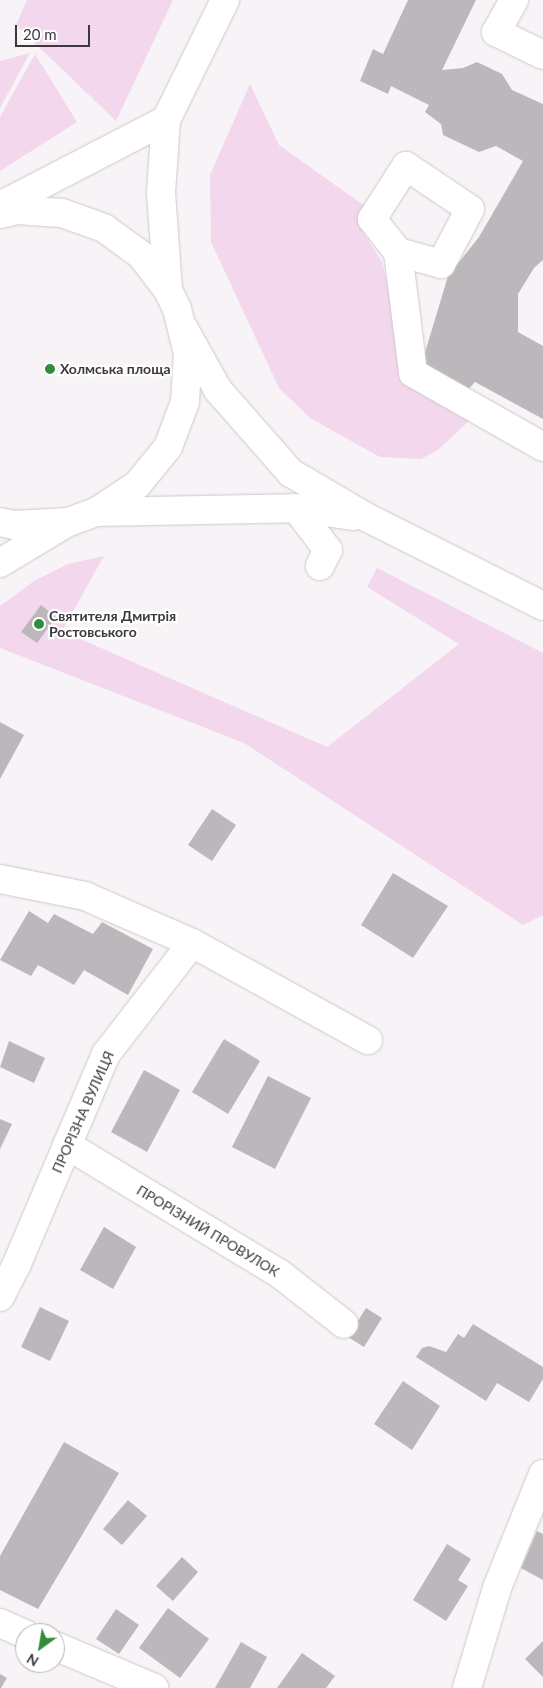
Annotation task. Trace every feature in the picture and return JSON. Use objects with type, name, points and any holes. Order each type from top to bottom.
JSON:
[{"type":"street","points":[[168,290],[160,193],[166,120],[225,0]]},
{"type":"street","points":[[514,0],[496,32],[543,55]]},
{"type":"street","points":[[0,206],[117,143],[166,120]]},
{"type":"street","points":[[0,214],[17,210],[62,213],[104,228],[141,255],[168,290],[184,329],[218,390],[291,473],[368,518],[543,606]]},
{"type":"street","points":[[398,252],[413,373],[543,448]]},
{"type":"street","points":[[0,563],[68,522],[96,512],[137,485],[168,447],[185,402],[188,353],[184,329]]},
{"type":"street","points":[[96,512],[296,508],[368,518]]},
{"type":"street","points":[[296,508],[328,550],[320,566]]},
{"type":"street","points":[[0,522],[14,525],[68,522]]},
{"type":"street","points":[[0,879],[85,896],[192,943],[368,1040]]},
{"type":"street","name":"ПРОРІЗНА ВУЛИЦЯ","points":[[0,1297],[16,1266],[106,1054],[192,943]]},
{"type":"street","name":"ПРОРІЗНИЙ ПРОВУЛОК","points":[[67,1145],[280,1274],[344,1324]]},
{"type":"street","points":[[467,1688],[497,1588],[543,1474]]},
{"type":"street","points":[[0,1623],[15,1630]]},
{"type":"street","points":[[65,1650],[154,1688]]},
{"type":"shaded area","points":[[27,0],[173,0],[116,121],[16,25]]},
{"type":"shaded area","points":[[30,53],[0,108],[0,61]]},
{"type":"shaded area","points":[[35,54],[77,122],[0,171],[0,117]]},
{"type":"shaded area","points":[[250,84],[279,145],[366,207],[359,226],[382,262],[404,354],[474,416],[438,450],[421,459],[380,457],[310,418],[279,388],[211,242],[210,175]]},
{"type":"shaded area","points":[[104,556],[62,631],[327,747],[459,644],[367,587],[377,568],[543,653],[543,915],[523,925],[244,743],[0,648],[0,606],[34,581],[68,564]]},
{"type":"building","points":[[408,0],[476,0],[442,70],[463,68],[477,62],[502,74],[512,90],[543,104],[543,260],[534,268],[518,294],[518,332],[543,346],[543,419],[475,382],[466,392],[420,369],[448,276],[479,237],[523,161],[496,146],[479,152],[443,135],[441,124],[425,112],[429,105],[391,86],[388,94],[360,81],[373,49],[383,54]]},
{"type":"building","name":"Святителя Дмитрія Ростовського","points":[[41,605],[56,617],[37,643],[21,632]]},
{"type":"building","points":[[0,722],[24,735],[0,779]]},
{"type":"building","points":[[212,809],[236,825],[212,861],[188,845]]},
{"type":"building","points":[[393,873],[448,906],[413,958],[361,925]]},
{"type":"building","points":[[29,911],[48,923],[54,914],[93,934],[102,922],[153,949],[128,995],[84,970],[74,985],[38,965],[31,976],[0,960]]},
{"type":"building","points":[[224,1039],[260,1061],[228,1114],[192,1092]]},
{"type":"building","points":[[9,1041],[45,1058],[34,1083],[0,1067]]},
{"type":"building","points":[[144,1070],[180,1090],[147,1152],[111,1132]]},
{"type":"building","points":[[268,1076],[311,1098],[275,1169],[232,1147]]},
{"type":"building","points":[[0,1119],[12,1124],[0,1149]]},
{"type":"building","points":[[104,1227],[136,1247],[113,1289],[80,1270]]},
{"type":"building","points":[[40,1307],[69,1321],[50,1361],[21,1347]]},
{"type":"building","points":[[366,1308],[382,1318],[364,1347],[348,1337]]},
{"type":"building","points":[[473,1324],[543,1367],[543,1379],[529,1402],[497,1383],[486,1401],[416,1357],[422,1348],[429,1346],[446,1352],[458,1334],[464,1338]]},
{"type":"building","points":[[403,1381],[440,1406],[412,1450],[374,1424]]},
{"type":"building","points":[[64,1442],[119,1473],[38,1609],[0,1590],[0,1556]]},
{"type":"building","points":[[128,1500],[147,1516],[122,1545],[103,1529]]},
{"type":"building","points":[[537,1531],[543,1534],[543,1580],[521,1568]]},
{"type":"building","points":[[447,1544],[471,1559],[458,1580],[468,1586],[446,1621],[413,1600]]},
{"type":"building","points":[[182,1557],[198,1572],[173,1601],[156,1586]]},
{"type":"building","points":[[168,1608],[209,1639],[180,1678],[139,1648]]},
{"type":"building","points":[[116,1609],[139,1625],[119,1654],[96,1639]]},
{"type":"building","points":[[543,1641],[543,1677],[525,1659]]},
{"type":"building","points":[[241,1642],[267,1657],[250,1688],[215,1688]]},
{"type":"building","points":[[302,1653],[335,1676],[326,1688],[277,1688]]},
{"type":"building","points":[[0,1674],[7,1678],[1,1688],[0,1688]]},
{"type":"place","name":"Холмська площа","points":[[50,369]]},
{"type":"place","name":"Святителя Дмитрія Ростовського","points":[[39,624]]}]
